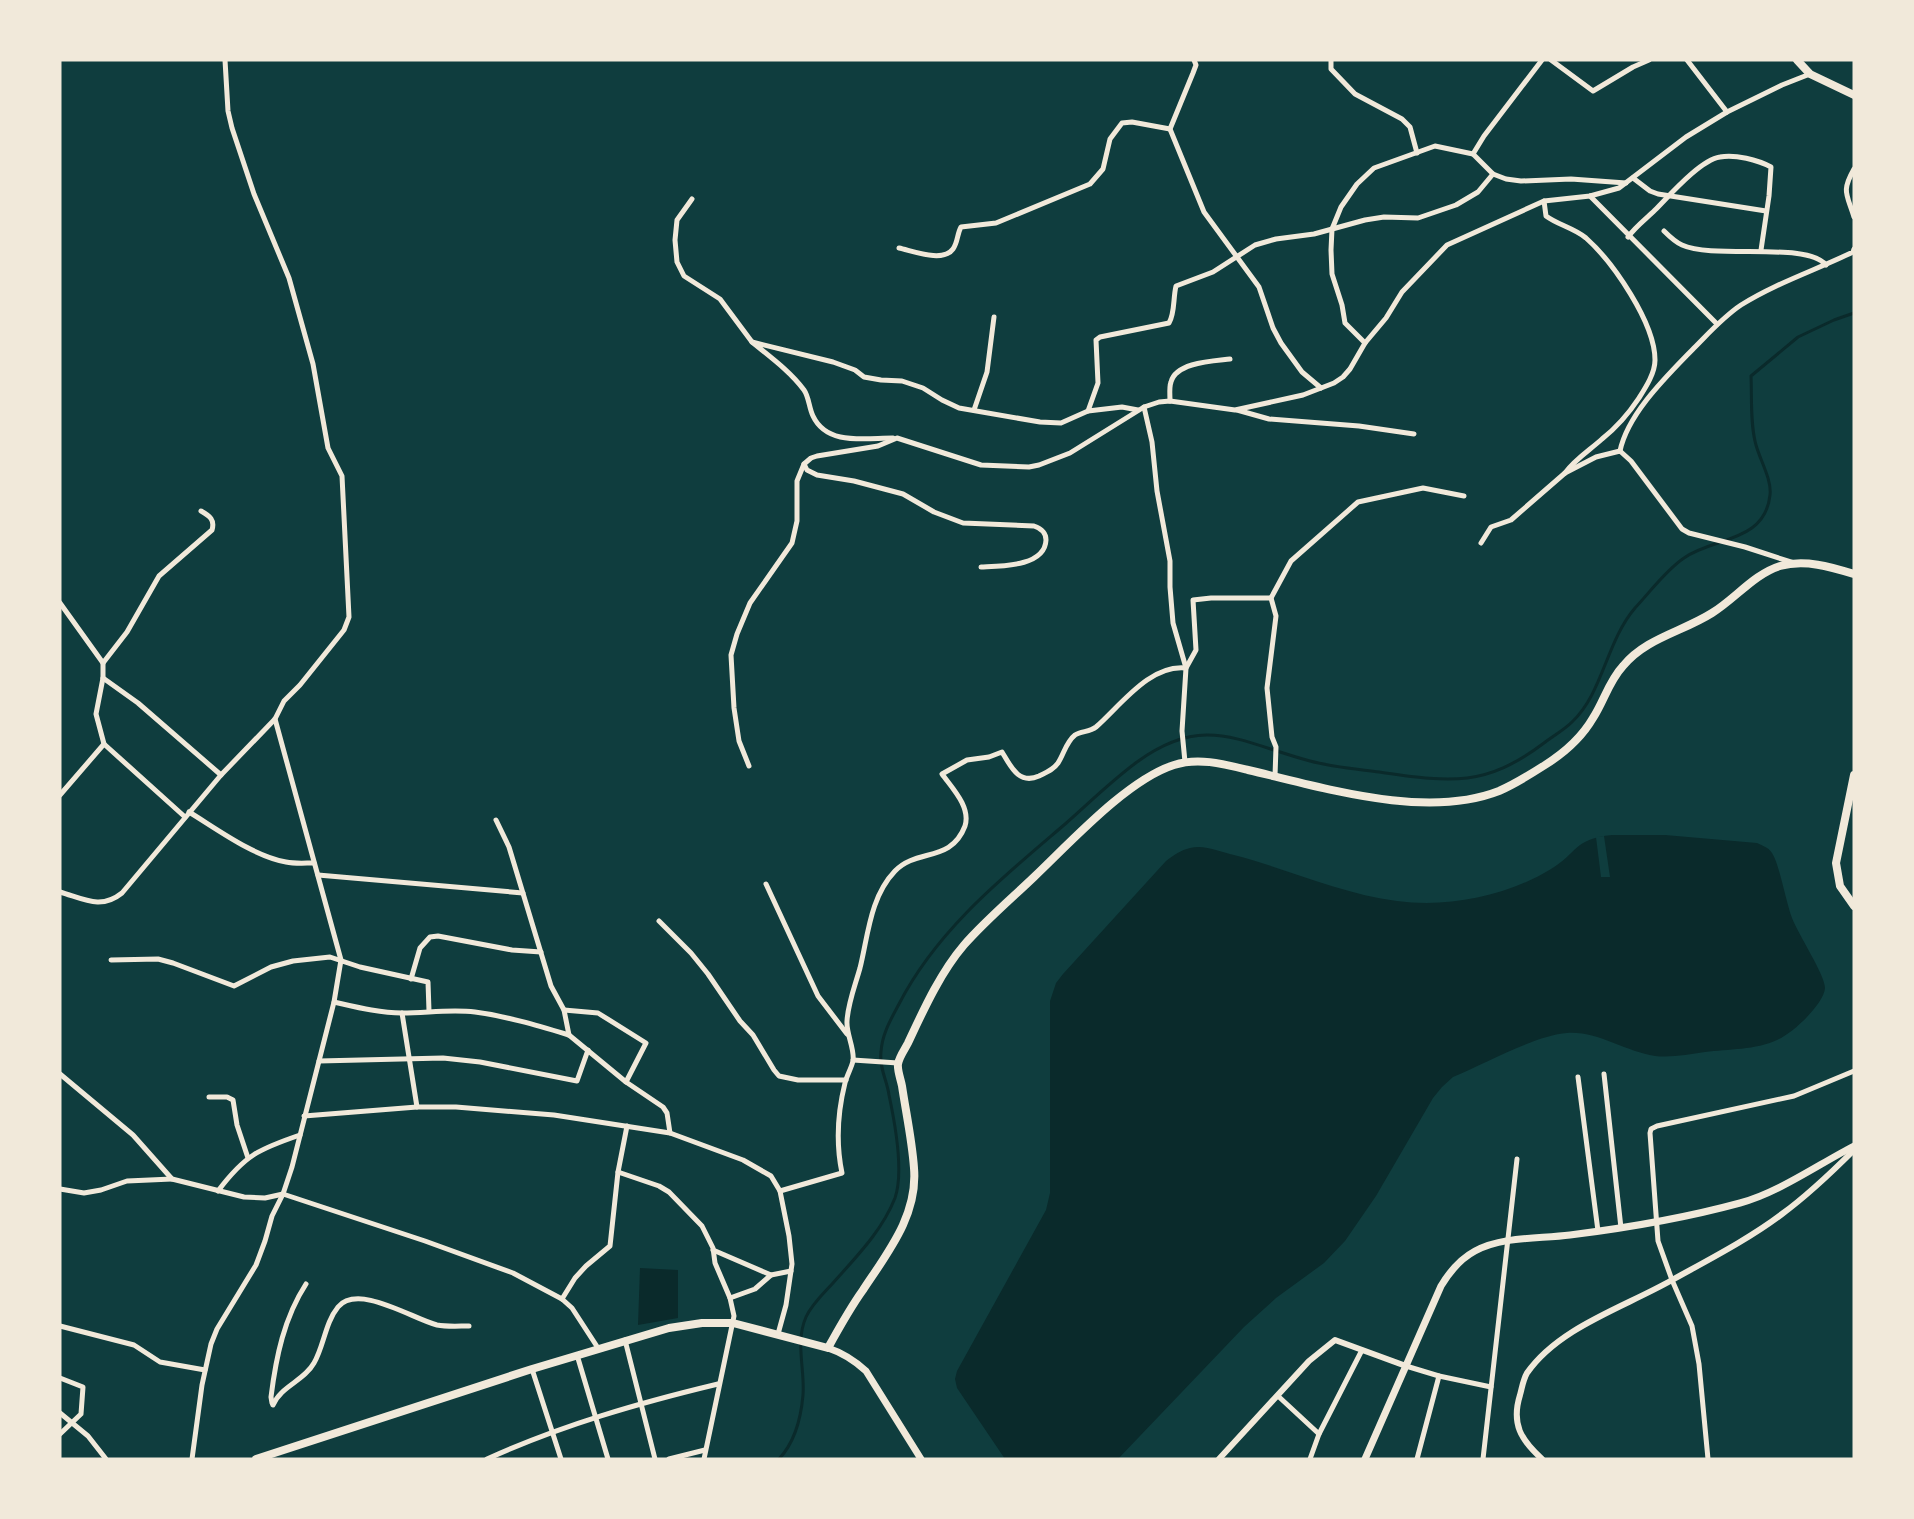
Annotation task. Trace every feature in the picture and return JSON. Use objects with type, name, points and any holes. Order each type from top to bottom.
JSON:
[{"type":"main road","points":[[1797,60],[1810,74],[1854,95]]},
{"type":"main road","points":[[828,1348],[888,1253],[910,1208],[914,1191],[914,1165],[898,1063],[928,999],[962,946],[1067,846],[1139,782],[1158,771],[1185,762],[1223,764],[1365,795],[1431,803],[1464,800],[1499,791],[1544,766],[1572,743],[1594,718],[1619,669],[1642,647],[1714,612],[1766,573],[1779,567],[1795,563],[1829,567],[1854,574]]},
{"type":"main road","points":[[1854,775],[1836,863],[1840,886],[1854,906]]},
{"type":"main road","points":[[1365,1459],[1441,1286],[1450,1271],[1461,1260],[1476,1251],[1507,1242],[1621,1228],[1741,1203],[1759,1197],[1854,1146]]},
{"type":"main road","points":[[256,1459],[625,1340],[669,1328],[702,1323],[733,1323],[813,1343],[843,1353],[856,1361],[866,1371],[921,1459]]},
{"type":"street","points":[[60,892],[99,903],[113,900],[122,893],[184,817],[274,719],[284,701],[347,626],[350,609],[342,476],[328,448],[313,364],[289,278],[254,194],[232,128],[228,111],[225,60]]},
{"type":"street","points":[[1194,60],[1196,65],[1170,129],[1204,212],[1259,287],[1273,328],[1281,343],[1302,372],[1321,388]]},
{"type":"street","points":[[1331,60],[1332,69],[1355,94],[1402,119],[1410,127],[1417,153]]},
{"type":"street","points":[[1473,154],[1542,60]]},
{"type":"street","points":[[1551,60],[1593,91],[1649,60]]},
{"type":"street","points":[[1686,60],[1727,112]]},
{"type":"street","points":[[1235,410],[1303,395],[1343,377],[1365,342],[1386,318],[1402,292],[1447,245],[1544,201],[1590,196],[1619,188],[1686,137],[1727,112],[1810,74]]},
{"type":"street","points":[[899,248],[940,256],[949,253],[955,246],[961,227],[996,223],[1090,184],[1102,169],[1110,139],[1122,123],[1132,122],[1170,129]]},
{"type":"street","points":[[1365,342],[1345,323],[1332,274],[1332,229],[1341,207],[1365,175],[1386,162],[1435,146],[1473,154],[1493,174],[1506,179],[1521,181],[1570,179],[1626,183]]},
{"type":"street","points":[[1629,237],[1667,196],[1704,165],[1719,157],[1730,157],[1763,163],[1771,167],[1770,196],[1761,250]]},
{"type":"street","points":[[1854,169],[1846,183],[1845,192],[1854,217]]},
{"type":"street","points":[[1088,411],[1098,383],[1096,340],[1100,337],[1169,323],[1172,317],[1176,286],[1214,272],[1255,245],[1384,217],[1418,218],[1456,205],[1478,192],[1493,174]]},
{"type":"street","points":[[1633,178],[1650,191],[1667,196],[1766,211]]},
{"type":"street","points":[[1590,196],[1717,324]]},
{"type":"street","points":[[692,199],[677,220],[675,240],[677,262],[684,276],[720,299],[752,342],[805,391],[812,415],[825,432],[843,438],[897,438],[981,465],[1029,467],[1050,462],[1070,453],[1141,408]]},
{"type":"street","points":[[1481,543],[1491,527],[1511,520],[1605,437],[1639,398],[1651,376],[1655,359],[1653,340],[1646,322],[1624,282],[1587,239],[1546,216],[1544,201]]},
{"type":"street","points":[[1664,231],[1682,245],[1700,250],[1739,252],[1761,250],[1817,257],[1826,265]]},
{"type":"street","points":[[1620,451],[1624,436],[1657,386],[1717,324],[1742,305],[1790,279],[1853,252],[1854,249]]},
{"type":"street","points":[[974,410],[987,372],[994,317]]},
{"type":"street","points":[[752,342],[833,362],[855,370],[864,377],[902,381],[923,388],[959,408],[1040,422],[1061,423],[1088,411],[1110,407],[1141,408],[1170,401],[1235,410],[1269,419],[1359,426],[1414,435]]},
{"type":"street","points":[[1170,401],[1170,382],[1184,368],[1230,359]]},
{"type":"street","points":[[1141,408],[1152,442],[1157,491],[1170,561],[1173,622],[1186,668],[1182,731],[1185,762]]},
{"type":"street","points":[[749,766],[737,730],[731,655],[750,603],[792,543],[797,521],[797,481],[804,464],[817,456],[878,446],[897,438]]},
{"type":"street","points":[[1565,473],[1596,457],[1620,451]]},
{"type":"street","points":[[1620,451],[1631,461],[1682,528],[1697,536],[1745,547],[1795,563]]},
{"type":"street","points":[[804,464],[807,470],[817,475],[854,481],[903,494],[934,512],[963,523],[1034,526],[1043,532],[1046,540],[1037,557],[1013,565],[981,567]]},
{"type":"street","points":[[1275,776],[1276,747],[1272,737],[1267,688],[1276,616],[1271,598],[1291,561],[1358,502],[1423,488],[1464,496]]},
{"type":"street","points":[[103,663],[127,632],[159,576],[212,530],[211,517],[201,511]]},
{"type":"street","points":[[1186,668],[1196,650],[1193,600],[1271,598]]},
{"type":"street","points":[[60,603],[103,663],[103,678],[96,714],[104,744],[184,817]]},
{"type":"street","points":[[780,1191],[842,1173],[838,1152],[846,1080],[853,1060],[847,1034],[850,1000],[869,923],[894,871],[904,863],[920,856],[938,854],[950,846],[964,828],[966,820],[964,807],[942,774],[967,760],[989,757],[1002,752],[1018,776],[1023,779],[1034,778],[1052,770],[1076,735],[1092,730],[1124,698],[1166,669],[1186,668]]},
{"type":"street","points":[[103,678],[138,703],[221,775]]},
{"type":"street","points":[[192,1459],[211,1344],[256,1265],[272,1216],[283,1194],[320,1061],[341,960],[274,719]]},
{"type":"street","points":[[60,795],[104,744]]},
{"type":"street","points":[[189,812],[245,846],[275,859],[286,862],[314,863]]},
{"type":"street","points":[[496,820],[509,847],[551,986],[564,1010],[568,1035]]},
{"type":"street","points":[[318,876],[523,893]]},
{"type":"street","points":[[766,884],[818,996],[847,1034]]},
{"type":"street","points":[[659,921],[708,974],[740,1021],[753,1035],[779,1076],[798,1080],[846,1080]]},
{"type":"street","points":[[411,979],[420,948],[430,937],[438,936],[512,950],[541,952]]},
{"type":"street","points":[[111,960],[158,959],[234,986],[271,967],[293,961],[330,957],[360,967],[428,982],[429,1011]]},
{"type":"street","points":[[334,1002],[372,1010],[402,1013],[476,1012],[568,1035],[626,1082],[663,1107],[667,1113],[670,1133]]},
{"type":"street","points":[[564,1010],[598,1013],[646,1042],[626,1082]]},
{"type":"street","points":[[402,1013],[417,1107]]},
{"type":"street","points":[[320,1061],[443,1058],[480,1062],[577,1081],[588,1050]]},
{"type":"street","points":[[853,1060],[898,1063]]},
{"type":"street","points":[[1708,1459],[1692,1326],[1660,1251],[1651,1129],[1794,1096],[1854,1071]]},
{"type":"street","points":[[60,1074],[133,1135],[172,1179]]},
{"type":"street","points":[[1604,1074],[1621,1228]]},
{"type":"street","points":[[1578,1077],[1598,1231]]},
{"type":"street","points":[[209,1097],[227,1097],[234,1100],[237,1125],[248,1158]]},
{"type":"street","points":[[304,1116],[417,1107],[456,1107],[554,1115],[670,1133],[743,1160],[771,1176],[780,1191],[790,1245],[791,1271],[786,1305],[777,1334]]},
{"type":"street","points":[[562,1299],[575,1278],[610,1246],[618,1172],[627,1126]]},
{"type":"street","points":[[218,1191],[227,1178],[248,1158],[263,1148],[300,1135]]},
{"type":"street","points":[[1542,1459],[1524,1440],[1517,1422],[1518,1402],[1525,1376],[1533,1365],[1556,1343],[1596,1318],[1672,1281],[1781,1215],[1821,1183],[1854,1150]]},
{"type":"street","points":[[1483,1459],[1517,1159]]},
{"type":"street","points":[[618,1172],[659,1186],[669,1192],[702,1226],[730,1298],[734,1316],[733,1323],[718,1384],[704,1459]]},
{"type":"street","points":[[60,1189],[84,1193],[112,1187],[128,1180],[172,1179],[254,1198],[283,1194],[502,1269],[562,1299],[572,1308],[598,1348]]},
{"type":"street","points":[[713,1250],[771,1275]]},
{"type":"street","points":[[730,1298],[755,1289],[771,1275],[791,1271]]},
{"type":"street","points":[[306,1284],[284,1331],[276,1360],[271,1397],[273,1405],[282,1392],[299,1380],[314,1364],[333,1315],[338,1306],[345,1301],[368,1299],[439,1325],[470,1326]]},
{"type":"street","points":[[60,1326],[134,1345],[160,1362],[205,1370]]},
{"type":"street","points":[[625,1340],[655,1459]]},
{"type":"street","points":[[1219,1459],[1309,1361],[1335,1340],[1439,1376],[1491,1387]]},
{"type":"street","points":[[1310,1459],[1319,1434],[1362,1350]]},
{"type":"street","points":[[577,1355],[608,1459]]},
{"type":"street","points":[[532,1369],[561,1459]]},
{"type":"street","points":[[1417,1459],[1439,1376]]},
{"type":"street","points":[[60,1378],[83,1387],[81,1414],[60,1434]]},
{"type":"street","points":[[487,1459],[553,1432],[640,1403],[718,1384]]},
{"type":"street","points":[[1278,1396],[1319,1434]]},
{"type":"street","points":[[60,1413],[88,1436],[106,1459]]},
{"type":"street","points":[[669,1459],[705,1450]]},
{"type":"water","points":[[1612,835],[1665,835],[1757,843],[1769,849],[1777,865],[1792,918],[1824,982],[1823,995],[1806,1018],[1783,1037],[1769,1043],[1674,1056],[1644,1054],[1590,1035],[1567,1033],[1554,1035],[1525,1044],[1453,1077],[1433,1098],[1376,1196],[1345,1241],[1324,1263],[1276,1298],[1244,1327],[1118,1459],[1005,1459],[957,1388],[955,1379],[957,1371],[1046,1210],[1050,1193],[1050,1001],[1056,983],[1063,974],[1166,861],[1187,849],[1207,848],[1376,898],[1436,903],[1477,898],[1516,886],[1551,869],[1583,843]]},
{"type":"water","points":[[640,1268],[678,1270],[678,1318],[638,1325]]},
{"type":"pier","points":[[1604,836],[1610,877],[1601,877],[1596,837]]},
{"type":"waterway","points":[[779,1459],[793,1437],[801,1412],[803,1395],[801,1336],[806,1317],[815,1303],[876,1233],[890,1210],[898,1187],[898,1147],[881,1063],[885,1033],[914,977],[932,952],[972,907],[1118,777],[1161,747],[1182,738],[1202,735],[1222,736],[1327,765],[1426,778],[1447,779],[1484,775],[1523,758],[1569,725],[1582,710],[1591,697],[1625,621],[1665,575],[1677,563],[1696,551],[1736,537],[1759,522],[1766,511],[1770,489],[1754,437],[1751,376],[1798,337],[1854,313]]}]
